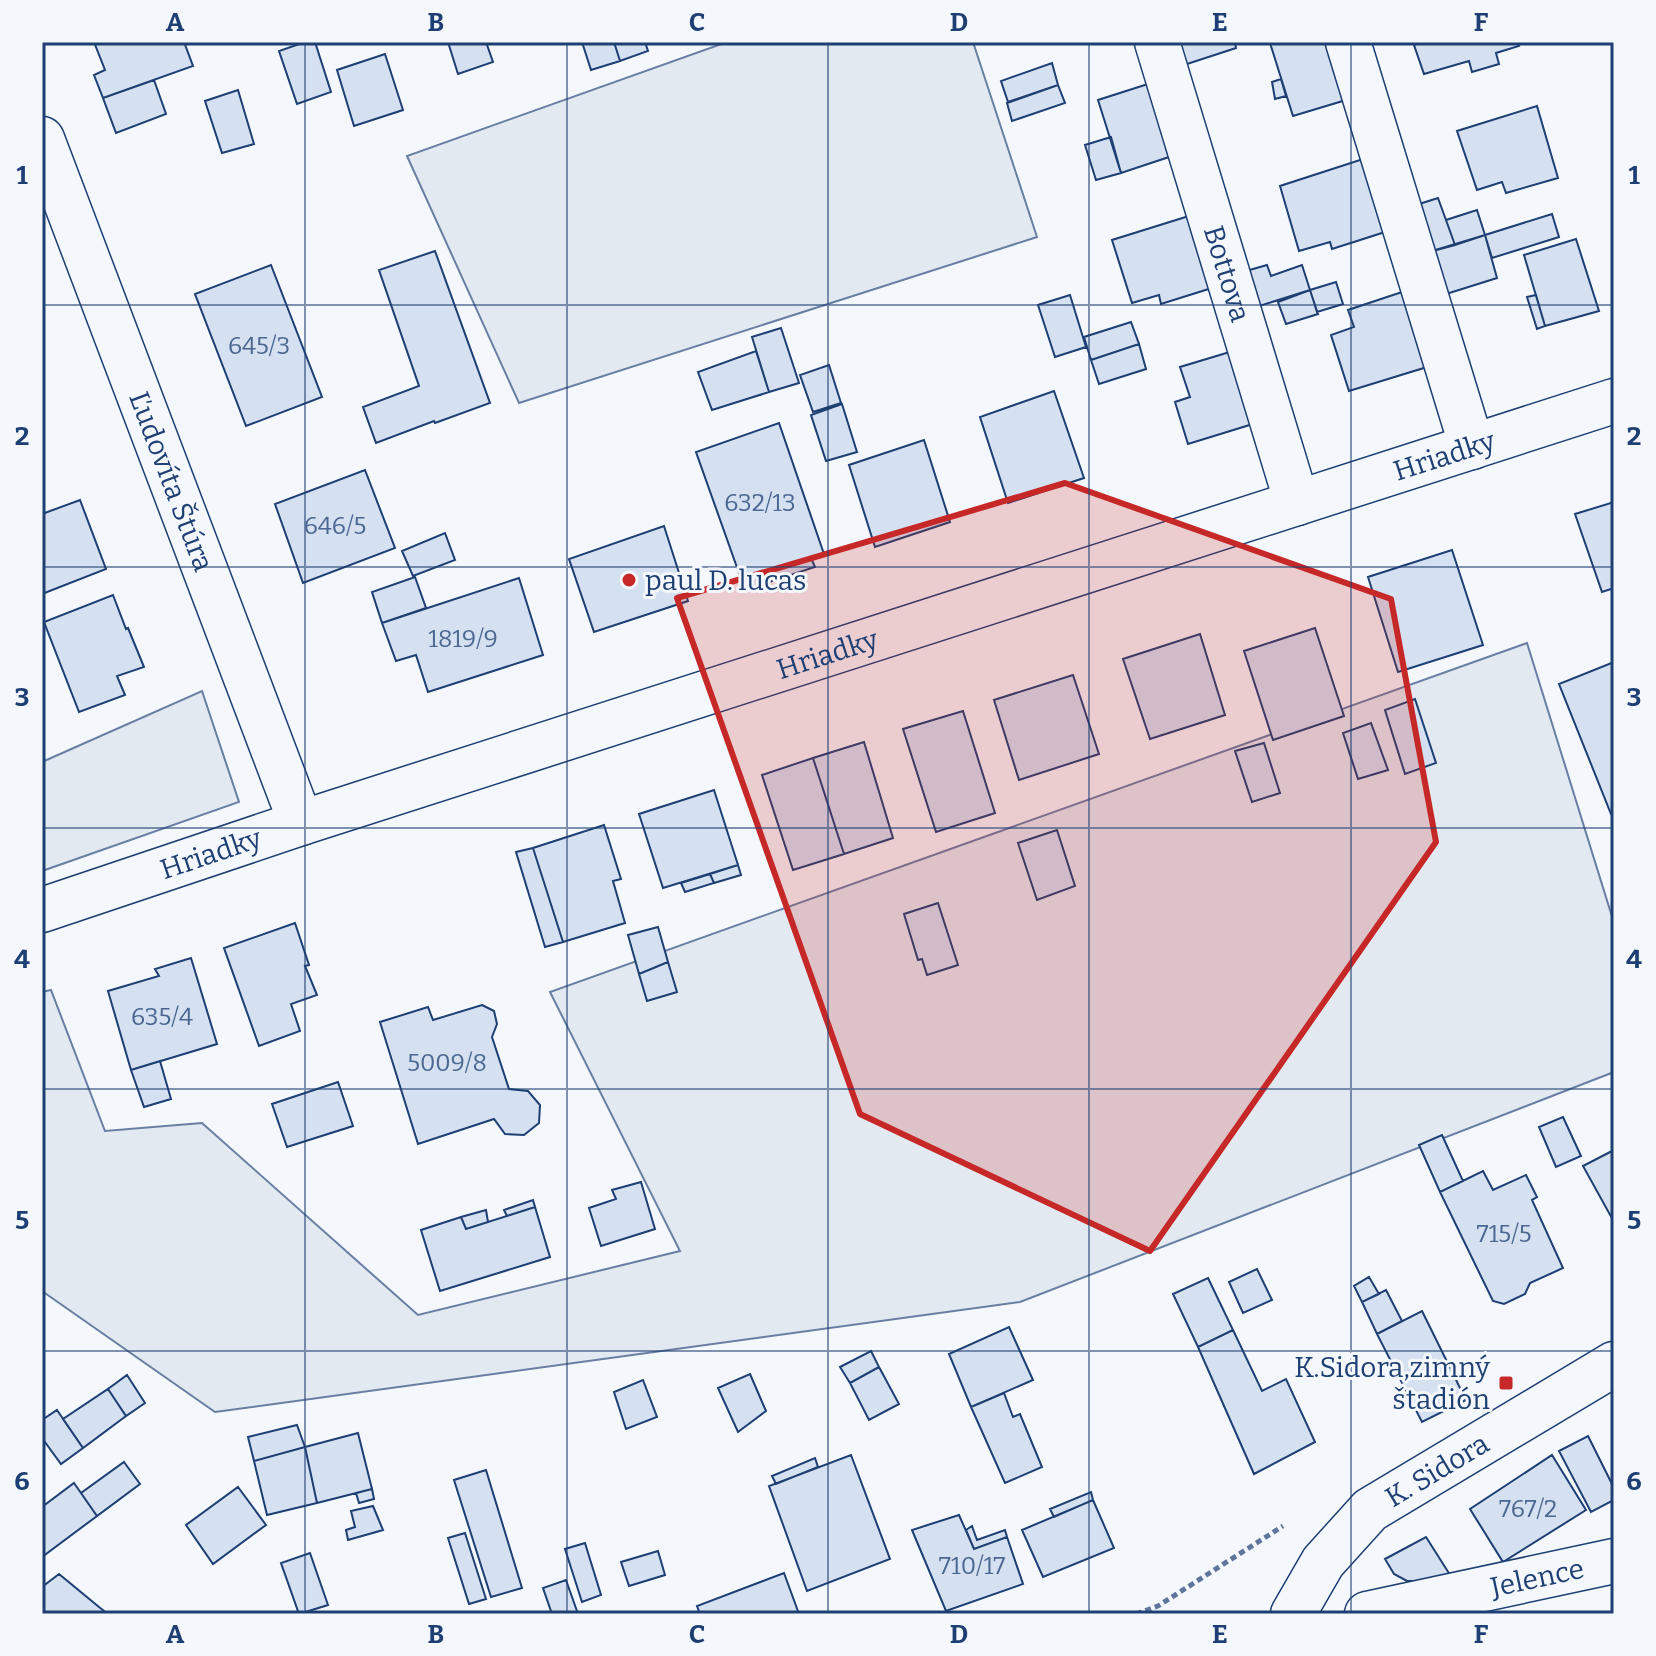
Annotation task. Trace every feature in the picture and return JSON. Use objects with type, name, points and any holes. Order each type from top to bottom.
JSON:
[{"type":"street","name":"Bottova","points":[[1157,42],[1297,503]]},
{"type":"street","points":[[1348,42],[1472,447]]},
{"type":"street","name":"Ľudovíta Štúra","points":[[42,139],[301,823]]},
{"type":"street","name":"Hriadky","points":[[42,910],[301,823],[1614,401]]},
{"type":"street","name":"K. Sidora","points":[[1293,1614],[1323,1562],[1370,1510],[1614,1364]]},
{"type":"street","name":"Jelence","points":[[1367,1614],[1614,1561]]},
{"type":"highlighted area","points":[[1065,483],[1391,599],[1436,842],[1150,1251],[860,1114],[677,598]]},
{"type":"shaded area","points":[[727,42],[973,42],[1037,237],[519,403],[407,156]]},
{"type":"shaded area","points":[[1527,643],[1614,923],[1614,1072],[1020,1302],[215,1412],[42,1291],[42,992],[51,990],[105,1131],[202,1123],[418,1315],[680,1251],[550,992]]},
{"type":"shaded area","points":[[202,691],[239,802],[42,871],[42,762]]},
{"type":"building","points":[[94,42],[184,42],[193,66],[103,98],[94,75],[105,70]]},
{"type":"building","points":[[305,42],[315,42],[331,92],[297,104],[279,51]]},
{"type":"building","points":[[448,42],[486,42],[493,62],[458,74]]},
{"type":"building","points":[[582,42],[614,42],[620,61],[591,70]]},
{"type":"building","points":[[614,42],[645,42],[648,51],[620,61]]},
{"type":"building","points":[[1175,42],[1235,42],[1236,48],[1184,65]]},
{"type":"building","points":[[1272,42],[1328,42],[1346,100],[1293,116]]},
{"type":"building","points":[[1422,42],[1517,42],[1519,46],[1496,53],[1499,64],[1472,72],[1469,61],[1424,74],[1414,45]]},
{"type":"building","points":[[385,54],[403,110],[354,126],[337,70]]},
{"type":"building","points":[[1052,63],[1058,85],[1008,102],[1001,81]]},
{"type":"building","points":[[1281,79],[1286,96],[1275,99],[1272,82]]},
{"type":"building","points":[[154,80],[166,114],[116,133],[103,98]]},
{"type":"building","points":[[1151,83],[1175,155],[1121,173],[1098,100]]},
{"type":"building","points":[[1058,85],[1065,103],[1012,121],[1007,103]]},
{"type":"building","points":[[238,90],[254,144],[222,153],[205,101]]},
{"type":"building","points":[[1537,106],[1558,178],[1506,193],[1502,182],[1477,190],[1457,131]]},
{"type":"building","points":[[1111,137],[1121,173],[1096,180],[1085,145]]},
{"type":"building","points":[[1363,159],[1385,232],[1332,249],[1330,242],[1299,251],[1280,186]]},
{"type":"building","points":[[1438,198],[1455,245],[1429,252],[1413,206]]},
{"type":"building","points":[[1477,210],[1485,235],[1455,245],[1446,220]]},
{"type":"building","points":[[1552,214],[1559,237],[1492,258],[1485,235]]},
{"type":"building","points":[[1192,215],[1215,287],[1161,304],[1159,295],[1132,303],[1112,240]]},
{"type":"building","points":[[1485,235],[1497,278],[1443,295],[1429,252]]},
{"type":"building","points":[[1576,239],[1599,311],[1545,326],[1524,255]]},
{"type":"building","points":[[435,251],[490,403],[376,443],[363,407],[419,386],[379,270]]},
{"type":"building","points":[[271,265],[322,397],[246,426],[195,294]]},
{"type":"building","points":[[1267,265],[1271,276],[1302,265],[1310,290],[1256,307],[1246,271]]},
{"type":"building","points":[[1336,282],[1343,304],[1317,312],[1310,290]]},
{"type":"building","points":[[1310,290],[1318,314],[1286,324],[1278,302]]},
{"type":"building","points":[[1402,292],[1427,367],[1349,391],[1331,335],[1354,327],[1348,310]]},
{"type":"building","points":[[1070,295],[1086,347],[1055,357],[1038,305]]},
{"type":"building","points":[[1536,295],[1545,326],[1537,329],[1527,297]]},
{"type":"building","points":[[1131,322],[1139,344],[1091,360],[1084,337]]},
{"type":"building","points":[[781,328],[799,383],[769,392],[752,337]]},
{"type":"building","points":[[1139,344],[1146,369],[1099,384],[1091,360]]},
{"type":"building","points":[[756,351],[769,392],[712,410],[698,372]]},
{"type":"building","points":[[1233,351],[1256,423],[1188,444],[1175,402],[1190,397],[1180,367]]},
{"type":"building","points":[[829,365],[841,403],[813,412],[800,375]]},
{"type":"building","points":[[1054,391],[1084,478],[1008,503],[980,417]]},
{"type":"building","points":[[842,404],[857,452],[826,461],[811,415]]},
{"type":"building","points":[[779,423],[824,554],[811,558],[815,567],[745,590],[696,452]]},
{"type":"building","points":[[924,440],[950,522],[875,547],[849,465]]},
{"type":"building","points":[[365,470],[395,548],[303,583],[275,504]]},
{"type":"building","points":[[80,500],[106,569],[42,594],[42,514]]},
{"type":"building","points":[[1614,502],[1614,588],[1602,592],[1575,514]]},
{"type":"building","name":"paul D. lucas","points":[[664,526],[688,601],[594,632],[569,559]]},
{"type":"building","points":[[445,533],[455,560],[413,576],[402,551]]},
{"type":"building","points":[[1452,550],[1483,645],[1398,672],[1368,577]]},
{"type":"building","points":[[415,577],[426,608],[382,623],[372,592]]},
{"type":"building","points":[[519,578],[543,655],[428,692],[416,655],[396,661],[382,623]]},
{"type":"building","points":[[113,595],[144,667],[117,676],[125,695],[79,712],[44,622]]},
{"type":"building","points":[[1315,628],[1344,716],[1273,740],[1244,651]]},
{"type":"building","points":[[1200,634],[1225,715],[1150,739],[1123,659]]},
{"type":"building","points":[[1614,662],[1614,813],[1611,814],[1559,684]]},
{"type":"building","points":[[1073,675],[1099,754],[1019,780],[994,700]]},
{"type":"building","points":[[1415,699],[1436,763],[1405,774],[1385,710]]},
{"type":"building","points":[[963,711],[995,813],[936,832],[903,729]]},
{"type":"building","points":[[1371,723],[1388,770],[1358,779],[1343,733]]},
{"type":"building","points":[[864,742],[893,838],[844,854],[813,758]]},
{"type":"building","points":[[1264,743],[1280,793],[1252,802],[1235,751]]},
{"type":"building","points":[[813,758],[844,854],[793,870],[762,775]]},
{"type":"building","points":[[714,790],[738,865],[663,888],[639,814]]},
{"type":"building","points":[[604,825],[621,879],[613,881],[625,923],[563,942],[533,848]]},
{"type":"building","points":[[1057,830],[1075,886],[1037,900],[1018,843]]},
{"type":"building","points":[[533,848],[563,942],[545,947],[516,852]]},
{"type":"building","points":[[738,865],[741,875],[714,883],[710,874]]},
{"type":"building","points":[[710,874],[714,883],[685,892],[681,883]]},
{"type":"building","points":[[938,903],[958,965],[927,975],[922,959],[918,960],[904,914]]},
{"type":"building","points":[[295,923],[309,965],[305,966],[317,995],[291,1004],[300,1031],[259,1046],[224,948]]},
{"type":"building","points":[[658,927],[668,962],[639,974],[628,935]]},
{"type":"building","points":[[191,958],[217,1044],[131,1070],[108,991],[159,976],[155,969]]},
{"type":"building","points":[[668,962],[677,992],[647,1001],[639,974]]},
{"type":"building","points":[[482,1005],[494,1011],[497,1024],[492,1037],[509,1089],[528,1091],[540,1105],[539,1123],[524,1135],[505,1134],[494,1119],[418,1144],[380,1022],[428,1007],[433,1020]]},
{"type":"building","points":[[160,1061],[171,1099],[144,1107],[131,1070]]},
{"type":"building","points":[[338,1082],[353,1126],[287,1147],[272,1104]]},
{"type":"building","points":[[1563,1117],[1581,1156],[1556,1167],[1539,1127]]},
{"type":"building","points":[[1442,1135],[1463,1181],[1440,1192],[1419,1145]]},
{"type":"building","points":[[1614,1150],[1614,1222],[1583,1166]]},
{"type":"building","points":[[1483,1171],[1493,1190],[1526,1175],[1537,1197],[1532,1200],[1563,1268],[1530,1283],[1525,1294],[1504,1304],[1493,1301],[1440,1192]]},
{"type":"building","points":[[641,1182],[655,1229],[601,1246],[589,1208],[616,1199],[612,1190]]},
{"type":"building","points":[[533,1200],[535,1207],[507,1216],[504,1210]]},
{"type":"building","points":[[535,1207],[550,1257],[440,1291],[421,1230],[461,1217],[466,1229]]},
{"type":"building","points":[[486,1210],[488,1222],[466,1229],[461,1217]]},
{"type":"building","points":[[1257,1269],[1272,1300],[1243,1313],[1229,1282]]},
{"type":"building","points":[[1369,1277],[1379,1294],[1362,1302],[1354,1286]]},
{"type":"building","points":[[1208,1278],[1233,1330],[1198,1347],[1173,1294]]},
{"type":"building","points":[[1386,1290],[1402,1321],[1377,1334],[1362,1302]]},
{"type":"building","points":[[1422,1311],[1466,1400],[1422,1422],[1377,1334]]},
{"type":"building","points":[[1009,1327],[1033,1380],[971,1407],[949,1354]]},
{"type":"building","points":[[1233,1330],[1262,1391],[1286,1379],[1315,1442],[1254,1474],[1198,1347]]},
{"type":"building","points":[[871,1351],[879,1367],[850,1383],[840,1367]]},
{"type":"building","points":[[879,1367],[899,1404],[869,1420],[850,1383]]},
{"type":"building","points":[[750,1374],[766,1411],[738,1432],[718,1388]]},
{"type":"building","points":[[127,1375],[145,1403],[126,1416],[108,1389]]},
{"type":"building","points":[[643,1380],[657,1417],[626,1429],[614,1392]]},
{"type":"building","points":[[108,1389],[126,1416],[83,1448],[63,1419]]},
{"type":"building","points":[[1004,1393],[1013,1417],[1020,1414],[1042,1467],[1005,1483],[971,1407]]},
{"type":"building","points":[[57,1410],[83,1448],[61,1464],[42,1438],[42,1420]]},
{"type":"building","points":[[297,1425],[305,1447],[254,1461],[248,1437]]},
{"type":"building","points":[[358,1433],[372,1489],[317,1503],[305,1447]]},
{"type":"building","points":[[1588,1436],[1614,1488],[1614,1500],[1591,1512],[1559,1451]]},
{"type":"building","points":[[305,1447],[317,1503],[267,1515],[254,1461]]},
{"type":"building","points":[[851,1455],[890,1559],[807,1591],[769,1486]]},
{"type":"building","points":[[1552,1455],[1586,1510],[1503,1562],[1470,1509]]},
{"type":"building","points":[[815,1458],[818,1467],[776,1484],[772,1476]]},
{"type":"building","points":[[124,1462],[140,1484],[97,1516],[81,1493]]},
{"type":"building","points":[[486,1470],[522,1588],[491,1597],[454,1480]]},
{"type":"building","points":[[74,1483],[97,1516],[42,1557],[42,1507]]},
{"type":"building","points":[[238,1487],[266,1525],[213,1564],[186,1525]]},
{"type":"building","points":[[372,1489],[374,1499],[359,1503],[356,1493]]},
{"type":"building","points":[[1091,1492],[1093,1500],[1054,1517],[1050,1509]]},
{"type":"building","points":[[1093,1500],[1114,1548],[1043,1577],[1022,1530]]},
{"type":"building","points":[[373,1506],[383,1530],[348,1540],[346,1530],[355,1527],[351,1511]]},
{"type":"building","points":[[959,1515],[974,1549],[1007,1537],[1023,1584],[946,1611],[912,1530]]},
{"type":"building","points":[[972,1526],[977,1540],[1005,1530],[1007,1537],[974,1549],[966,1530]]},
{"type":"building","points":[[465,1533],[486,1599],[469,1604],[448,1538]]},
{"type":"building","points":[[1426,1537],[1452,1578],[1407,1581],[1394,1574],[1385,1559]]},
{"type":"building","points":[[585,1543],[601,1595],[582,1602],[565,1549]]},
{"type":"building","points":[[658,1551],[665,1575],[629,1586],[621,1562]]},
{"type":"building","points":[[310,1553],[328,1605],[299,1614],[281,1563]]},
{"type":"building","points":[[784,1573],[799,1614],[700,1614],[697,1606]]},
{"type":"building","points":[[59,1574],[108,1614],[42,1614],[42,1587]]},
{"type":"building","points":[[566,1580],[578,1614],[552,1614],[543,1588]]},
{"type":"place","name":"paul D. lucas","points":[[629,580]]},
{"type":"place","name":"K.Sidora,zimný štadión","points":[[1506,1383]]}]
